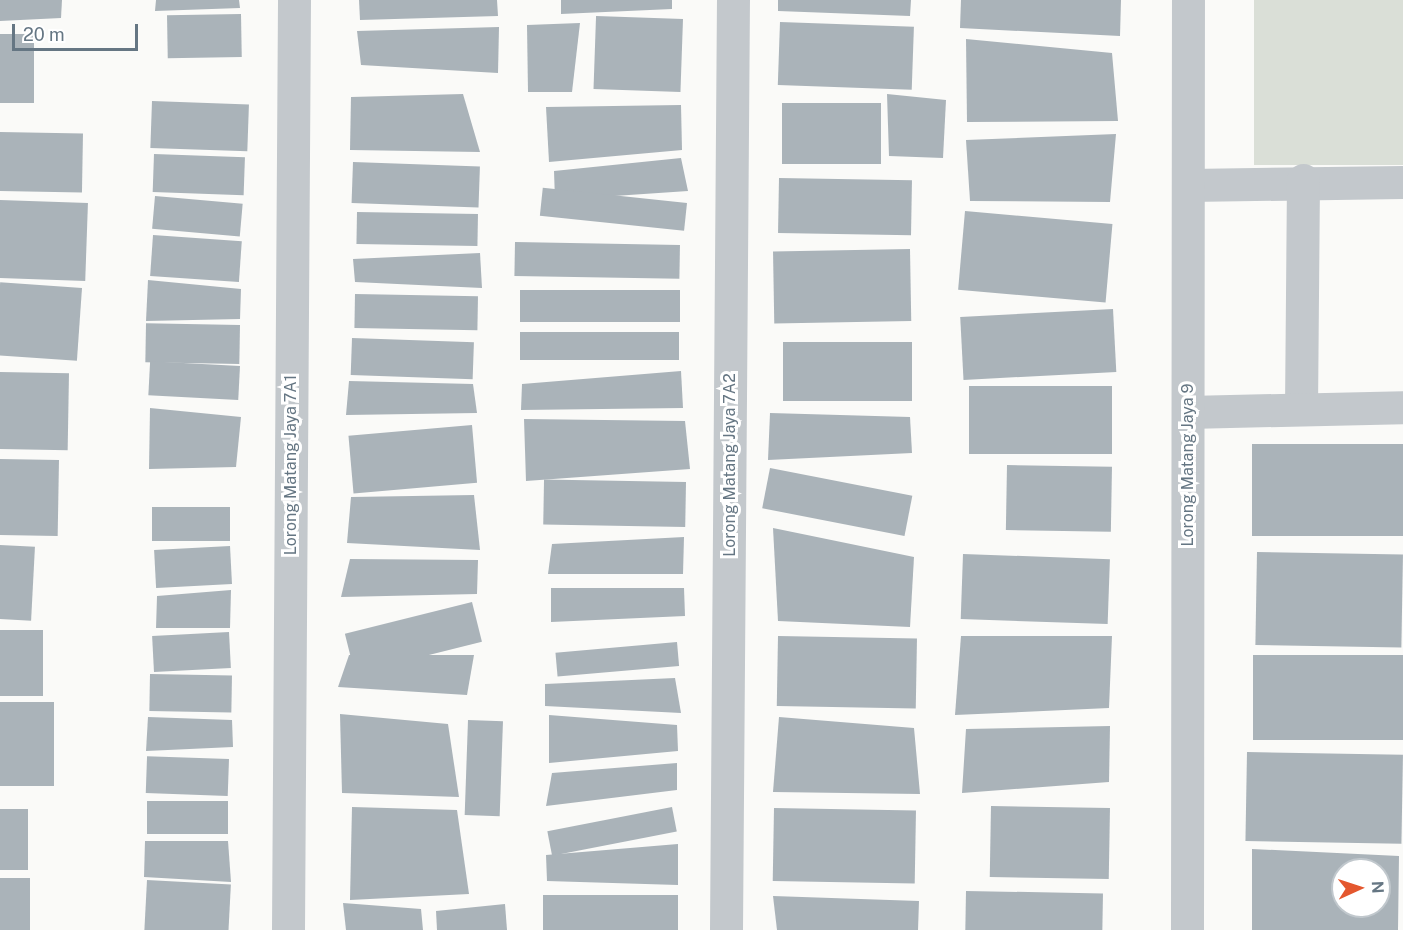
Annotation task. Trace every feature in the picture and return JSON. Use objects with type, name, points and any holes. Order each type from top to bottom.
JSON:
[{"type":"street","name":"Lorong Matang Jaya 7A1","points":[[288,930],[294,0]]},
{"type":"street","name":"Lorong Matang Jaya 7A2","points":[[726,930],[733,0]]},
{"type":"street","name":"Lorong Matang Jaya 9","points":[[1187,930],[1188,0]]},
{"type":"street","points":[[1188,185],[1304,180],[1403,182]]},
{"type":"street","points":[[1301,409],[1304,180]]},
{"type":"street","points":[[1188,412],[1403,407]]},
{"type":"shaded area","points":[[1254,0],[1403,0],[1403,165],[1254,165]]},
{"type":"building","points":[[0,0],[62,0],[61,18],[0,21]]},
{"type":"building","points":[[156,0],[239,0],[240,8],[155,11]]},
{"type":"building","points":[[359,0],[497,0],[498,16],[360,20]]},
{"type":"building","points":[[561,0],[672,0],[672,9],[561,14]]},
{"type":"building","points":[[778,0],[911,0],[910,16],[778,11]]},
{"type":"building","points":[[961,0],[1121,0],[1120,36],[960,28]]},
{"type":"building","points":[[241,14],[242,57],[168,58],[167,15]]},
{"type":"building","points":[[596,16],[683,19],[680,92],[594,89]]},
{"type":"building","points":[[780,22],[914,27],[912,90],[778,85]]},
{"type":"building","points":[[580,23],[572,92],[528,92],[527,25]]},
{"type":"building","points":[[499,27],[498,73],[361,65],[357,31]]},
{"type":"building","points":[[0,34],[34,34],[34,103],[0,103]]},
{"type":"building","points":[[966,39],[1112,53],[1118,121],[967,122]]},
{"type":"building","points":[[463,94],[480,152],[350,150],[351,97]]},
{"type":"building","points":[[887,94],[946,100],[943,158],[889,156]]},
{"type":"building","points":[[152,101],[249,104],[247,151],[150,148]]},
{"type":"building","points":[[782,103],[881,103],[881,164],[782,164]]},
{"type":"building","points":[[681,105],[682,150],[549,162],[546,107]]},
{"type":"building","points":[[0,132],[83,133],[82,192],[0,191]]},
{"type":"building","points":[[1116,134],[1110,202],[970,201],[966,140]]},
{"type":"building","points":[[154,154],[245,157],[244,195],[153,192]]},
{"type":"building","points":[[681,158],[688,191],[555,200],[554,171]]},
{"type":"building","points":[[353,162],[480,166],[478,207],[352,203]]},
{"type":"building","points":[[779,178],[912,180],[911,235],[778,233]]},
{"type":"building","points":[[543,188],[687,203],[684,231],[540,216]]},
{"type":"building","points":[[155,196],[243,204],[240,237],[152,229]]},
{"type":"building","points":[[0,200],[88,203],[85,281],[0,278]]},
{"type":"building","points":[[965,211],[1112,224],[1106,303],[958,290]]},
{"type":"building","points":[[357,212],[478,214],[477,246],[356,244]]},
{"type":"building","points":[[153,235],[242,241],[239,282],[150,276]]},
{"type":"building","points":[[515,242],[680,245],[679,279],[514,276]]},
{"type":"building","points":[[910,249],[911,321],[774,323],[773,251]]},
{"type":"building","points":[[480,253],[482,288],[355,282],[353,259]]},
{"type":"building","points":[[148,280],[241,289],[240,319],[146,321]]},
{"type":"building","points":[[0,282],[82,288],[77,361],[0,355]]},
{"type":"building","points":[[520,290],[680,290],[680,322],[520,322]]},
{"type":"building","points":[[355,294],[478,296],[477,330],[354,328]]},
{"type":"building","points":[[1113,309],[1116,372],[964,380],[960,317]]},
{"type":"building","points":[[146,323],[240,325],[239,364],[145,362]]},
{"type":"building","points":[[520,332],[679,332],[679,360],[520,360]]},
{"type":"building","points":[[352,338],[474,342],[473,379],[351,375]]},
{"type":"building","points":[[783,342],[912,342],[912,401],[783,401]]},
{"type":"building","points":[[150,361],[240,366],[238,400],[148,395]]},
{"type":"building","points":[[681,371],[683,408],[521,410],[522,384]]},
{"type":"building","points":[[0,372],[69,373],[68,450],[0,449]]},
{"type":"building","points":[[349,381],[473,384],[477,413],[346,415]]},
{"type":"building","points":[[969,386],[1112,386],[1112,454],[969,454]]},
{"type":"building","points":[[150,408],[241,417],[236,467],[149,469]]},
{"type":"building","points":[[770,413],[910,417],[912,453],[768,460]]},
{"type":"building","points":[[524,419],[685,421],[690,469],[526,481]]},
{"type":"building","points":[[472,425],[477,483],[354,494],[348,436]]},
{"type":"building","points":[[1252,444],[1403,444],[1403,536],[1252,536]]},
{"type":"building","points":[[0,459],[59,460],[58,536],[0,535]]},
{"type":"building","points":[[1007,465],[1112,467],[1111,532],[1006,530]]},
{"type":"building","points":[[770,468],[912,496],[905,536],[762,508]]},
{"type":"building","points":[[544,480],[686,482],[685,527],[543,525]]},
{"type":"building","points":[[474,495],[480,550],[347,543],[351,497]]},
{"type":"building","points":[[152,507],[230,507],[230,541],[152,541]]},
{"type":"building","points":[[773,528],[914,557],[910,627],[778,621]]},
{"type":"building","points":[[684,537],[683,574],[548,574],[552,544]]},
{"type":"building","points":[[0,545],[35,547],[31,621],[0,619]]},
{"type":"building","points":[[230,546],[232,584],[156,588],[154,550]]},
{"type":"building","points":[[1257,552],[1403,555],[1401,648],[1255,645]]},
{"type":"building","points":[[963,554],[1110,559],[1108,624],[961,619]]},
{"type":"building","points":[[350,559],[478,560],[477,594],[341,597]]},
{"type":"building","points":[[551,588],[684,588],[685,616],[551,622]]},
{"type":"building","points":[[231,590],[230,628],[156,628],[157,596]]},
{"type":"building","points":[[472,602],[482,642],[355,673],[345,634]]},
{"type":"building","points":[[0,630],[43,630],[43,696],[0,696]]},
{"type":"building","points":[[229,632],[231,668],[154,672],[152,636]]},
{"type":"building","points":[[778,636],[917,638],[916,708],[777,706]]},
{"type":"building","points":[[961,636],[1112,636],[1109,708],[955,715]]},
{"type":"building","points":[[677,642],[679,666],[558,677],[555,653]]},
{"type":"building","points":[[349,655],[474,655],[467,695],[338,687]]},
{"type":"building","points":[[1253,655],[1403,655],[1403,740],[1253,740]]},
{"type":"building","points":[[150,674],[232,675],[231,712],[149,711]]},
{"type":"building","points":[[675,678],[681,713],[545,706],[545,684]]},
{"type":"building","points":[[0,702],[54,702],[54,786],[0,786]]},
{"type":"building","points":[[340,714],[448,724],[459,797],[342,793]]},
{"type":"building","points":[[549,715],[677,725],[678,751],[549,763]]},
{"type":"building","points":[[148,717],[232,720],[233,747],[146,751]]},
{"type":"building","points":[[779,717],[914,728],[920,794],[773,792]]},
{"type":"building","points":[[468,720],[503,721],[500,816],[465,815]]},
{"type":"building","points":[[1110,726],[1109,782],[962,793],[966,729]]},
{"type":"building","points":[[1247,752],[1403,755],[1401,844],[1245,841]]},
{"type":"building","points":[[147,756],[229,759],[228,796],[146,793]]},
{"type":"building","points":[[677,763],[677,790],[546,806],[552,773]]},
{"type":"building","points":[[147,801],[228,801],[228,834],[147,834]]},
{"type":"building","points":[[991,806],[1110,808],[1109,879],[990,877]]},
{"type":"building","points":[[352,807],[457,810],[469,894],[350,900]]},
{"type":"building","points":[[672,807],[677,832],[552,856],[547,831]]},
{"type":"building","points":[[774,808],[916,810],[915,883],[773,881]]},
{"type":"building","points":[[0,809],[28,809],[28,870],[0,870]]},
{"type":"building","points":[[145,841],[228,841],[231,882],[144,877]]},
{"type":"building","points":[[678,844],[678,885],[547,881],[546,855]]},
{"type":"building","points":[[1252,849],[1399,856],[1398,930],[1252,930]]},
{"type":"building","points":[[0,878],[30,878],[30,930],[0,930]]},
{"type":"building","points":[[147,880],[231,884],[228,930],[144,930]]},
{"type":"building","points":[[966,891],[1103,893],[1102,930],[965,930]]},
{"type":"building","points":[[543,895],[678,895],[678,930],[543,930]]},
{"type":"building","points":[[773,896],[919,901],[918,930],[777,930]]},
{"type":"building","points":[[343,903],[421,909],[423,930],[346,930]]},
{"type":"building","points":[[505,904],[507,930],[437,930],[436,911]]}]
